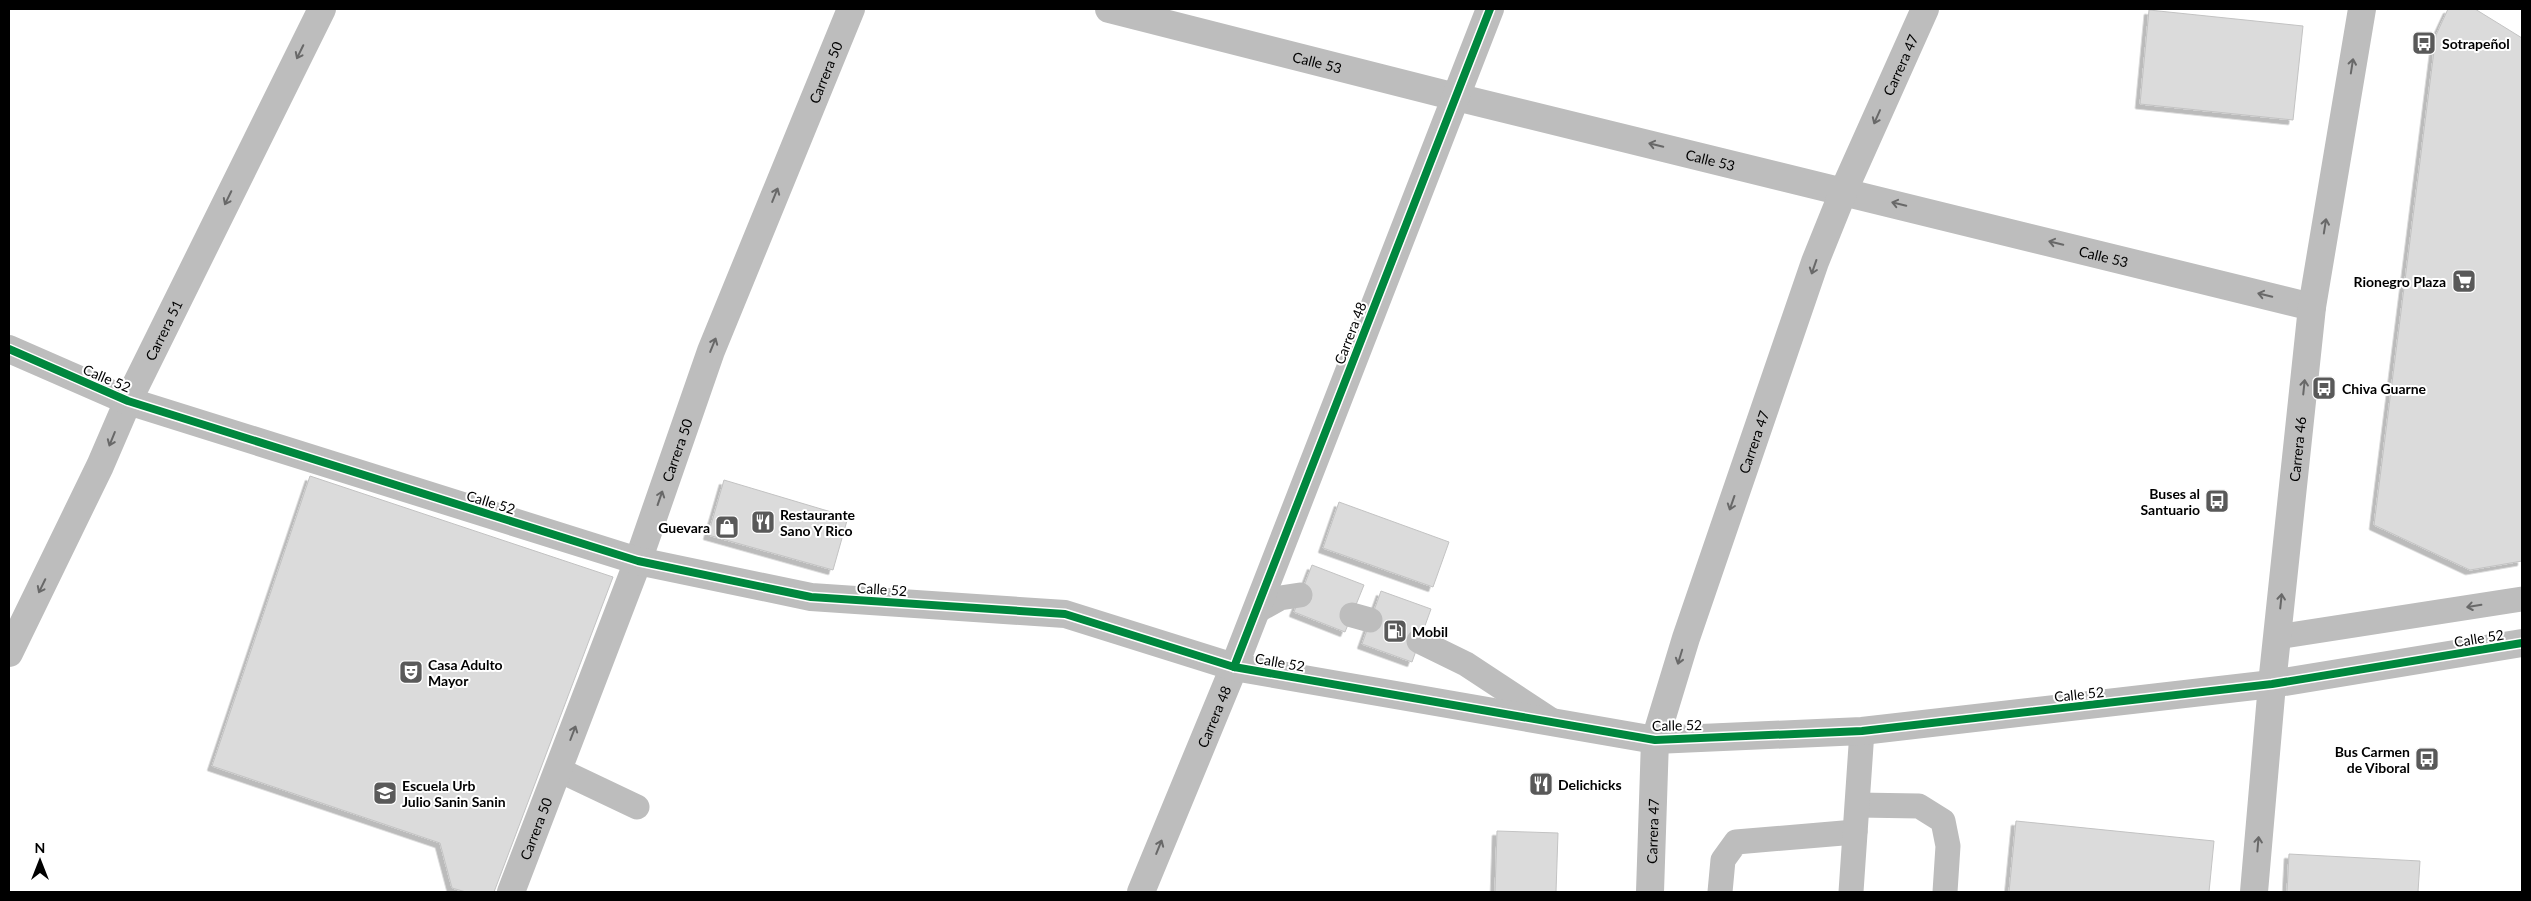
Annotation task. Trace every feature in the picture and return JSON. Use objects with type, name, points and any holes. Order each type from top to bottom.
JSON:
[{"type":"street","name":"Carrera 51","points":[[9,653],[100,466],[128,401],[322,9]]},
{"type":"street","name":"Carrera 50","points":[[511,892],[638,561],[711,351],[850,9]]},
{"type":"street","name":"Calle 53","points":[[1109,9],[1456,97],[1844,190],[2312,306]]},
{"type":"street","name":"Carrera 48","points":[[1141,892],[1234,667],[1490,9]]},
{"type":"street","name":"Carrera 47","points":[[1650,892],[1655,740],[1689,629],[1816,262],[1844,190],[1925,9]]},
{"type":"street","name":"Carrera 46","points":[[2254,892],[2272,684],[2312,306],[2361,9]]},
{"type":"street","name":"Calle 52","points":[[9,349],[128,401],[638,561],[811,597],[1065,614],[1234,667],[1655,740],[1862,731],[2272,684],[2522,643]]},
{"type":"lane","points":[[1255,612],[1280,598],[1300,595]]},
{"type":"lane","points":[[2277,637],[2522,599]]},
{"type":"lane","points":[[1419,641],[1466,664],[1554,722]]},
{"type":"lane","points":[[1850,892],[1856,832],[1862,731]]},
{"type":"lane","points":[[559,770],[637,807]]},
{"type":"lane","points":[[1858,805],[1919,806],[1942,821],[1948,846],[1945,892]]},
{"type":"lane","points":[[1720,892],[1723,860],[1736,842],[1856,832]]},
{"type":"building","name":"Rionegro Plaza","points":[[2448,9],[2475,9],[2522,38],[2522,561],[2470,570],[2374,525],[2436,35]]},
{"type":"building","points":[[2149,10],[2303,26],[2293,120],[2140,104]]},
{"type":"building","name":"Casa Adulto Mayor","points":[[310,476],[613,577],[494,892],[466,892],[452,888],[440,843],[212,766]]},
{"type":"building","points":[[724,480],[848,517],[833,570],[708,535]]},
{"type":"building","points":[[1339,502],[1449,542],[1433,587],[1323,548]]},
{"type":"building","points":[[1312,565],[1364,585],[1345,632],[1294,612]]},
{"type":"building","name":"Mobil","points":[[1381,591],[1431,609],[1412,662],[1362,644]]},
{"type":"building","points":[[2016,821],[2214,841],[2209,892],[2009,892]]},
{"type":"building","points":[[1497,831],[1558,833],[1556,892],[1495,892]]},
{"type":"building","points":[[2289,854],[2420,861],[2418,892],[2287,892]]},
{"type":"cycle path","points":[[1234,667],[1490,9]]},
{"type":"cycle path","points":[[9,349],[128,401],[638,561],[811,597],[1065,614],[1234,667],[1655,740],[1862,731],[2272,684],[2522,643]]},
{"type":"place","name":"Sotrapeñol","points":[[2424,43]]},
{"type":"place","name":"Rionegro Plaza","points":[[2464,281]]},
{"type":"place","name":"Chiva Guarne","points":[[2324,388]]},
{"type":"place","name":"Buses al Santuario","points":[[2217,501]]},
{"type":"place","name":"Restaurante Sano Y Rico","points":[[763,522]]},
{"type":"place","name":"Guevara","points":[[727,527]]},
{"type":"place","name":"Mobil","points":[[1395,631]]},
{"type":"place","name":"Casa Adulto Mayor","points":[[411,672]]},
{"type":"place","name":"Bus Carmen de Viboral","points":[[2427,759]]},
{"type":"place","name":"Delichicks","points":[[1541,784]]},
{"type":"place","name":"Escuela Urb Julio Sanin Sanin","points":[[385,793]]}]
